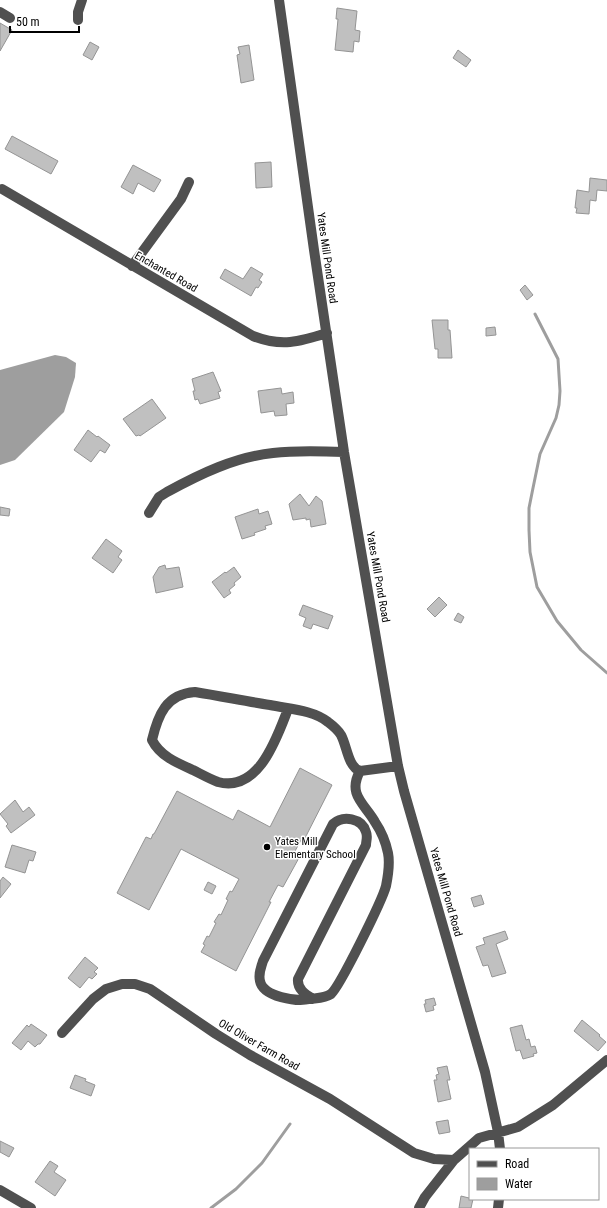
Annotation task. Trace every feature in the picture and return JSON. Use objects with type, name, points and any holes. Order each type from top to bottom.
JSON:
[{"type":"street","points":[[78,20],[78,12],[82,0]]},
{"type":"street","name":"Yates Mill Pond Road","points":[[279,0],[344,452],[398,766],[486,1072],[500,1148]]},
{"type":"street","points":[[0,12],[10,18]]},
{"type":"street","points":[[132,266],[182,199],[190,182]]},
{"type":"street","name":"Enchanted Road","points":[[2,189],[243,331],[263,340],[284,343],[295,342],[327,333]]},
{"type":"street","points":[[149,513],[159,497],[166,492],[220,466],[253,456],[273,453],[294,451],[344,452]]},
{"type":"street","points":[[288,709],[273,747],[257,769],[247,778],[234,783],[219,782],[190,769],[162,754],[156,748],[152,740],[155,727],[169,701],[180,694],[195,692],[288,709],[316,715],[330,723],[340,733],[352,765],[360,772],[398,766]]},
{"type":"street","points":[[313,999],[299,987],[298,979],[366,845],[366,831],[363,825],[356,821],[342,819],[333,824],[259,973],[260,982],[264,989],[281,997],[303,1000],[313,999],[320,998],[329,995],[334,991],[374,914],[386,886],[388,853],[375,821],[362,806],[357,796],[357,778],[360,772]]},
{"type":"street","name":"Old Oliver Farm Road","points":[[62,1033],[93,999],[106,989],[122,984],[135,984],[150,989],[250,1056],[330,1099],[414,1153],[434,1159],[454,1160]]},
{"type":"street","points":[[419,1208],[425,1197],[454,1160],[479,1138],[518,1127],[553,1105],[607,1060]]},
{"type":"street","points":[[1,1194],[31,1208]]},
{"type":"water","points":[[55,355],[66,357],[76,363],[75,377],[64,412],[15,460],[0,465],[0,370]]},
{"type":"building","points":[[337,8],[357,11],[355,30],[360,31],[359,42],[354,41],[353,52],[335,50],[338,19],[336,19]]},
{"type":"building","points":[[0,23],[12,30],[0,51]]},
{"type":"building","points":[[90,42],[99,47],[92,60],[83,55]]},
{"type":"building","points":[[249,45],[254,80],[241,83],[237,55],[240,54],[238,47]]},
{"type":"building","points":[[458,50],[471,60],[466,67],[453,58]]},
{"type":"building","points":[[12,136],[58,161],[51,174],[5,149]]},
{"type":"building","points":[[271,162],[272,187],[256,188],[255,163]]},
{"type":"building","points":[[133,165],[161,180],[154,192],[138,183],[133,194],[121,187]]},
{"type":"building","points":[[590,178],[607,180],[607,191],[597,190],[596,201],[590,200],[589,214],[576,213],[577,208],[575,208],[577,190],[589,192]]},
{"type":"building","points":[[251,267],[263,274],[259,280],[262,282],[258,288],[256,287],[251,296],[220,278],[225,269],[243,279]]},
{"type":"building","points":[[525,285],[533,295],[527,300],[520,290]]},
{"type":"building","points":[[432,320],[448,320],[452,358],[438,358],[438,349],[435,349]]},
{"type":"building","points":[[495,327],[496,335],[486,336],[486,328]]},
{"type":"building","points":[[213,372],[221,391],[218,392],[220,398],[200,404],[198,399],[195,400],[193,391],[195,391],[192,379]]},
{"type":"building","points":[[281,388],[282,394],[293,392],[294,403],[286,404],[287,415],[275,416],[274,411],[261,413],[258,391]]},
{"type":"building","points":[[152,399],[166,418],[140,436],[136,436],[123,419]]},
{"type":"building","points":[[88,430],[110,445],[105,453],[100,450],[91,462],[74,450]]},
{"type":"building","points":[[300,494],[309,506],[316,496],[322,501],[326,524],[311,527],[310,519],[306,520],[306,518],[293,520],[289,504]]},
{"type":"building","points":[[0,507],[10,509],[9,516],[0,515]]},
{"type":"building","points":[[258,509],[259,514],[268,511],[272,524],[265,526],[266,529],[254,533],[255,535],[242,539],[235,517]]},
{"type":"building","points":[[106,539],[122,551],[118,557],[122,560],[113,573],[92,558]]},
{"type":"building","points":[[165,565],[166,569],[179,567],[183,587],[156,593],[153,577],[159,567]]},
{"type":"building","points":[[234,567],[241,577],[229,590],[231,593],[224,598],[212,582]]},
{"type":"building","points":[[439,597],[447,605],[435,617],[427,609]]},
{"type":"building","points":[[303,605],[333,616],[328,629],[313,624],[311,629],[303,626],[306,618],[299,615]]},
{"type":"building","points":[[458,613],[464,617],[461,623],[454,620]]},
{"type":"building","name":"Yates Mill Elementary School","points":[[300,768],[332,785],[303,842],[301,840],[294,853],[300,856],[283,887],[278,885],[236,971],[201,952],[205,945],[203,944],[207,936],[209,937],[216,923],[214,922],[219,914],[221,915],[228,900],[226,899],[230,891],[232,892],[239,879],[181,849],[149,910],[117,893],[146,837],[151,839],[177,791],[233,820],[238,810],[270,827]]},
{"type":"building","points":[[15,800],[23,812],[29,807],[35,815],[11,833],[6,826],[8,824],[0,814]]},
{"type":"building","points":[[12,845],[36,852],[33,861],[29,860],[25,873],[5,867]]},
{"type":"building","points":[[3,877],[11,884],[0,898],[0,881]]},
{"type":"building","points":[[208,882],[216,886],[212,894],[204,890]]},
{"type":"building","points":[[481,895],[484,904],[474,907],[471,898]]},
{"type":"building","points":[[505,931],[508,939],[496,944],[506,973],[492,977],[488,965],[483,966],[476,947],[485,944],[483,938]]},
{"type":"building","points":[[85,957],[98,968],[94,972],[97,974],[92,979],[89,977],[80,988],[68,978]]},
{"type":"building","points":[[434,998],[436,1005],[433,1006],[434,1010],[426,1012],[424,1004],[426,1004],[425,1000]]},
{"type":"building","points":[[582,1020],[606,1042],[598,1051],[574,1031]]},
{"type":"building","points":[[31,1024],[47,1035],[40,1044],[35,1047],[28,1041],[21,1050],[12,1043],[27,1025],[29,1027]]},
{"type":"building","points":[[522,1025],[526,1040],[529,1039],[531,1047],[535,1046],[537,1053],[533,1054],[534,1056],[523,1059],[520,1050],[516,1051],[510,1028]]},
{"type":"building","points":[[447,1066],[450,1080],[447,1080],[451,1099],[438,1102],[434,1080],[437,1080],[436,1075],[439,1074],[437,1068]]},
{"type":"building","points":[[75,1075],[86,1079],[85,1081],[95,1085],[91,1096],[70,1088]]},
{"type":"building","points":[[448,1120],[450,1132],[439,1134],[436,1122]]},
{"type":"building","points":[[0,1141],[14,1148],[9,1157],[0,1152]]},
{"type":"building","points":[[50,1161],[58,1166],[54,1172],[66,1180],[55,1196],[35,1182]]},
{"type":"building","points":[[461,1196],[469,1198],[469,1200],[473,1200],[471,1208],[459,1208]]},
{"type":"waterway","points":[[535,314],[558,359],[560,391],[556,418],[540,454],[529,508],[530,552],[537,587],[557,621],[581,650],[607,673]]},
{"type":"waterway","points":[[211,1208],[236,1189],[262,1163],[290,1124]]},
{"type":"place","name":"Yates Mill Elementary School","points":[[267,847]]}]
